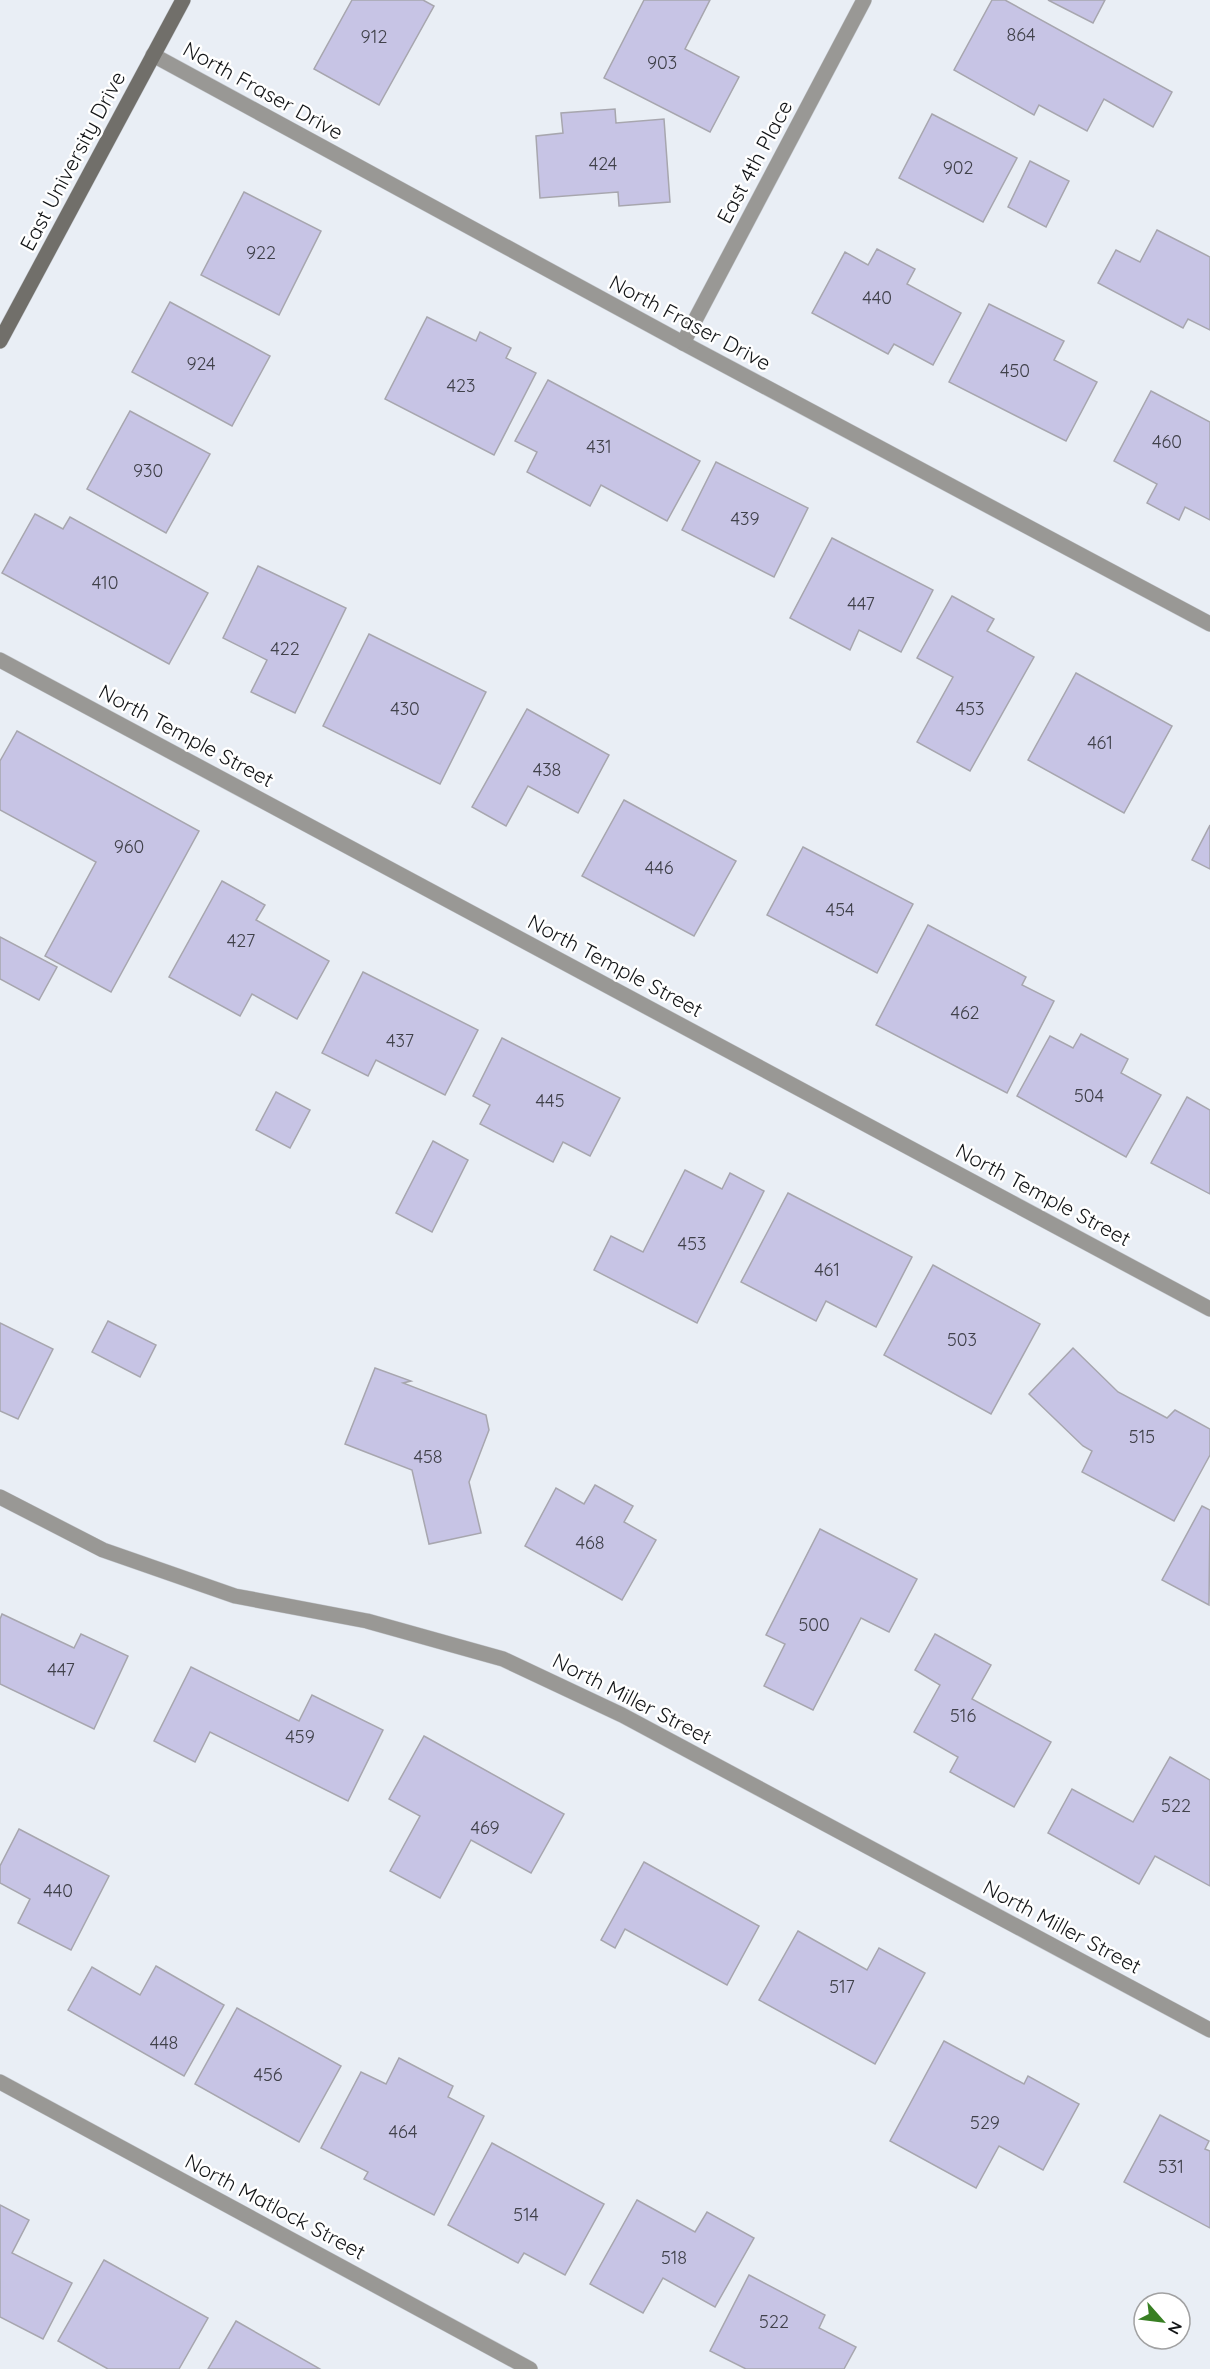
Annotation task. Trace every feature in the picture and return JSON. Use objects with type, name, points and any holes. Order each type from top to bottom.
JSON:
[{"type":"main road","name":"East University Drive","points":[[0,341],[183,0]]},
{"type":"street","name":"East 4th Place","points":[[683,343],[864,0]]},
{"type":"street","name":"North Fraser Drive","points":[[153,55],[683,343],[1210,624]]},
{"type":"street","name":"North Temple Street","points":[[0,660],[1210,1309]]},
{"type":"street","name":"North Miller Street","points":[[0,1497],[103,1550],[235,1596],[367,1621],[503,1659],[622,1715],[1210,2030]]},
{"type":"street","name":"North Matlock Street","points":[[0,2082],[530,2369]]},
{"type":"building","points":[[352,0],[423,0],[434,6],[379,105],[314,69]]},
{"type":"building","points":[[644,0],[710,0],[685,49],[739,77],[710,132],[604,78]]},
{"type":"building","points":[[992,0],[1005,0],[1172,92],[1153,127],[1104,99],[1087,131],[1039,105],[1034,115],[954,70]]},
{"type":"building","points":[[1048,0],[1105,0],[1093,23]]},
{"type":"building","points":[[615,109],[616,123],[664,119],[670,202],[619,206],[618,192],[540,198],[536,136],[563,133],[561,113]]},
{"type":"building","points":[[932,114],[1017,158],[983,222],[899,178]]},
{"type":"building","points":[[1030,161],[1069,181],[1046,227],[1008,207]]},
{"type":"building","points":[[244,192],[321,231],[279,315],[201,275]]},
{"type":"building","points":[[1157,230],[1210,257],[1210,330],[1188,319],[1183,328],[1098,283],[1116,250],[1140,262]]},
{"type":"building","points":[[877,249],[915,269],[907,284],[961,313],[933,365],[894,344],[888,354],[812,313],[845,252],[868,265]]},
{"type":"building","points":[[170,302],[270,356],[232,426],[132,372]]},
{"type":"building","points":[[989,304],[1064,341],[1054,360],[1097,382],[1066,441],[949,382]]},
{"type":"building","points":[[427,317],[476,341],[480,332],[511,348],[506,358],[536,373],[494,455],[385,399]]},
{"type":"building","points":[[548,380],[700,461],[667,521],[601,485],[590,506],[527,472],[537,452],[515,441]]},
{"type":"building","points":[[1151,391],[1210,422],[1210,520],[1185,507],[1179,520],[1147,503],[1157,484],[1114,461]]},
{"type":"building","points":[[130,411],[210,454],[166,533],[87,489]]},
{"type":"building","points":[[716,462],[808,508],[774,577],[682,530]]},
{"type":"building","points":[[35,514],[63,529],[70,517],[208,593],[169,664],[2,573]]},
{"type":"building","points":[[832,538],[933,590],[901,652],[859,630],[850,650],[790,618]]},
{"type":"building","points":[[258,566],[346,608],[295,713],[251,692],[267,660],[223,638]]},
{"type":"building","points":[[952,596],[994,619],[987,631],[1034,657],[970,771],[917,742],[953,677],[917,658]]},
{"type":"building","points":[[369,634],[486,692],[440,784],[323,726]]},
{"type":"building","points":[[1076,673],[1172,726],[1124,813],[1028,760]]},
{"type":"building","points":[[527,709],[609,755],[578,813],[528,786],[506,826],[472,807]]},
{"type":"building","points":[[17,731],[199,831],[111,992],[45,956],[96,862],[0,810],[0,761]]},
{"type":"building","points":[[624,800],[736,861],[694,936],[582,876]]},
{"type":"building","points":[[1210,825],[1210,869],[1192,860]]},
{"type":"building","points":[[803,847],[913,904],[877,973],[767,915]]},
{"type":"building","points":[[222,881],[265,905],[256,920],[329,961],[297,1019],[252,994],[240,1016],[169,977]]},
{"type":"building","points":[[928,925],[1026,977],[1022,985],[1054,1001],[1007,1093],[876,1025]]},
{"type":"building","points":[[0,937],[57,967],[39,1000],[0,979]]},
{"type":"building","points":[[363,972],[478,1030],[445,1095],[376,1060],[368,1076],[322,1053]]},
{"type":"building","points":[[1081,1034],[1128,1059],[1121,1073],[1161,1095],[1126,1157],[1017,1096],[1050,1036],[1073,1048]]},
{"type":"building","points":[[502,1038],[620,1098],[590,1156],[563,1142],[553,1162],[480,1124],[490,1105],[473,1096]]},
{"type":"building","points":[[276,1092],[310,1110],[290,1148],[256,1130]]},
{"type":"building","points":[[1187,1097],[1210,1110],[1210,1194],[1151,1163]]},
{"type":"building","points":[[433,1141],[468,1160],[432,1232],[396,1213]]},
{"type":"building","points":[[685,1170],[722,1189],[730,1173],[764,1191],[697,1323],[594,1270],[611,1236],[643,1252]]},
{"type":"building","points":[[788,1193],[912,1257],[876,1327],[826,1301],[816,1321],[741,1282]]},
{"type":"building","points":[[933,1265],[1040,1324],[991,1414],[884,1355]]},
{"type":"building","points":[[108,1321],[156,1345],[140,1377],[92,1352]]},
{"type":"building","points":[[0,1323],[53,1349],[18,1419],[0,1411]]},
{"type":"building","points":[[1073,1348],[1118,1392],[1167,1418],[1175,1410],[1210,1429],[1210,1455],[1174,1521],[1082,1472],[1092,1451],[1083,1446],[1029,1394]]},
{"type":"building","points":[[375,1368],[411,1381],[403,1383],[486,1415],[489,1430],[469,1482],[481,1533],[429,1544],[412,1470],[345,1444]]},
{"type":"building","points":[[595,1485],[633,1506],[624,1522],[656,1540],[622,1600],[525,1546],[556,1488],[584,1504]]},
{"type":"building","points":[[1202,1506],[1210,1510],[1209,1605],[1162,1580]]},
{"type":"building","points":[[820,1529],[917,1579],[889,1632],[861,1618],[813,1710],[764,1686],[785,1644],[766,1635]]},
{"type":"building","points":[[2,1614],[74,1648],[81,1634],[128,1656],[94,1729],[0,1684],[0,1619]]},
{"type":"building","points":[[935,1634],[991,1665],[972,1699],[1051,1742],[1014,1807],[950,1772],[958,1757],[914,1732],[940,1685],[915,1670]]},
{"type":"building","points":[[191,1667],[299,1721],[312,1695],[383,1730],[348,1801],[210,1732],[195,1762],[154,1741]]},
{"type":"building","points":[[424,1736],[564,1814],[531,1873],[471,1840],[440,1898],[390,1871],[420,1816],[389,1799]]},
{"type":"building","points":[[1170,1757],[1210,1780],[1210,1886],[1155,1856],[1139,1884],[1048,1833],[1072,1789],[1133,1822]]},
{"type":"building","points":[[19,1829],[109,1876],[71,1950],[18,1923],[30,1899],[0,1883],[0,1866]]},
{"type":"building","points":[[644,1862],[759,1926],[727,1985],[625,1929],[615,1948],[601,1940]]},
{"type":"building","points":[[798,1931],[867,1970],[879,1948],[925,1973],[875,2064],[759,2000]]},
{"type":"building","points":[[156,1966],[224,2005],[184,2076],[68,2010],[92,1967],[140,1995]]},
{"type":"building","points":[[237,2008],[341,2066],[299,2142],[195,2084]]},
{"type":"building","points":[[944,2041],[1024,2084],[1028,2076],[1079,2104],[1043,2170],[999,2146],[976,2188],[890,2141]]},
{"type":"building","points":[[399,2058],[453,2086],[448,2097],[484,2116],[434,2215],[364,2179],[368,2172],[321,2148],[361,2072],[386,2084]]},
{"type":"building","points":[[1160,2115],[1209,2141],[1205,2149],[1210,2151],[1210,2228],[1124,2182]]},
{"type":"building","points":[[492,2143],[604,2204],[565,2275],[524,2253],[518,2263],[448,2225]]},
{"type":"building","points":[[637,2200],[695,2232],[707,2212],[754,2238],[715,2307],[663,2278],[643,2313],[590,2284]]},
{"type":"building","points":[[0,2205],[29,2220],[12,2253],[72,2283],[43,2339],[0,2317]]},
{"type":"building","points":[[104,2260],[208,2318],[179,2369],[108,2369],[58,2341]]},
{"type":"building","points":[[749,2275],[825,2315],[819,2328],[856,2347],[844,2369],[746,2369],[710,2351]]},
{"type":"building","points":[[236,2321],[320,2369],[208,2369]]}]
